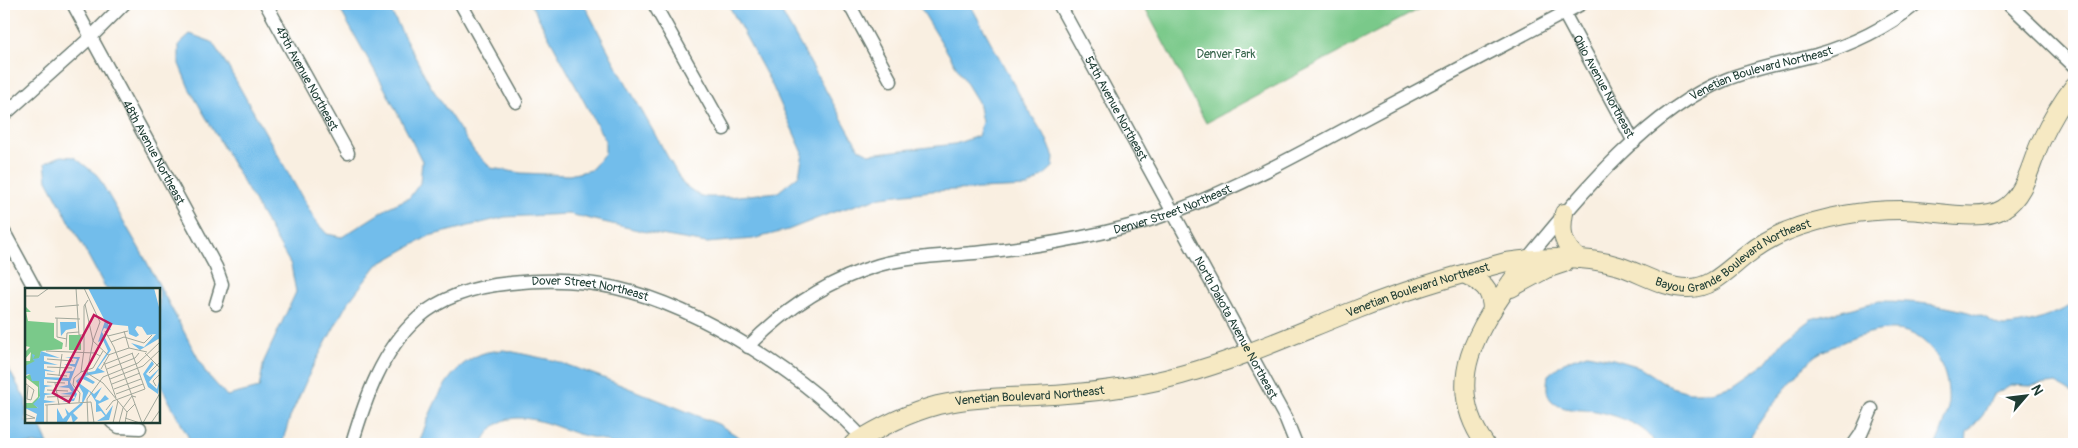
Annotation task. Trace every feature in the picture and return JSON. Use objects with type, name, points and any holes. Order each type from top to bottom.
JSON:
[{"type":"street","name":"48th Avenue Northeast","points":[[72,4],[216,267],[222,284],[216,304]]},
{"type":"street","points":[[4,115],[91,37],[124,4]]},
{"type":"street","name":"49th Avenue Northeast","points":[[266,4],[348,153]]},
{"type":"street","points":[[461,4],[516,102]]},
{"type":"street","points":[[654,4],[724,129]]},
{"type":"street","points":[[849,4],[891,81]]},
{"type":"street","name":"54th Avenue Northeast","points":[[1059,4],[1174,212]]},
{"type":"street","name":"Denver Street Northeast","points":[[748,347],[766,329],[803,301],[838,282],[878,266],[929,256],[1064,242],[1174,212],[1243,183],[1561,8],[1580,4]]},
{"type":"street","name":"Venetian Boulevard Northeast","points":[[861,442],[887,425],[916,413],[958,401],[984,397],[1066,394],[1113,388],[1180,375],[1250,353],[1360,308],[1464,274],[1499,264],[1527,259],[1564,214],[1634,142],[1701,91],[1744,72],[1818,55],[1874,32],[1916,4]]},
{"type":"street","points":[[2010,4],[2048,43],[2074,66]]},
{"type":"street","name":"Ohio Avenue Northeast","points":[[1561,8],[1634,142]]},
{"type":"street","name":"Bayou Grande Boulevard Northeast","points":[[1527,259],[1579,259],[1616,265],[1674,286],[1694,288],[1718,278],[1748,253],[1773,238],[1830,218],[1884,210],[1934,211],[1982,216],[1996,213],[2009,205],[2021,190],[2041,141],[2074,86]]},
{"type":"street","name":"North Dakota Avenue Northeast","points":[[1174,212],[1286,419],[1296,444]]},
{"type":"street","points":[[1564,214],[1563,238],[1568,249],[1579,259]]},
{"type":"street","points":[[4,232],[34,288]]},
{"type":"street","points":[[1485,444],[1473,426],[1469,415],[1465,375],[1473,346],[1492,311],[1527,259]]},
{"type":"street","points":[[1504,293],[1546,269],[1579,259]]},
{"type":"street","points":[[1464,274],[1484,286],[1492,300],[1492,311]]},
{"type":"street","name":"Dover Street Northeast","points":[[352,444],[378,376],[395,343],[424,313],[448,298],[493,284],[537,280],[561,280],[616,288],[666,304],[695,318],[748,347],[802,384],[861,442]]},
{"type":"street","points":[[1858,441],[1872,409]]},
{"type":"street","points":[[113,423],[119,427],[140,428]]},
{"type":"green space","name":"Denver Park","points":[[1143,4],[1429,4],[1206,123]]},
{"type":"water","points":[[337,4],[387,4],[430,85],[474,151],[491,168],[521,173],[569,175],[591,170],[605,153],[605,140],[531,4],[584,4],[683,184],[701,197],[729,197],[778,192],[799,175],[803,153],[771,83],[728,4],[777,4],[859,149],[869,154],[955,144],[978,136],[982,122],[978,102],[918,4],[970,4],[1024,103],[1047,140],[1054,157],[1053,167],[1027,187],[931,191],[881,197],[831,213],[788,230],[753,239],[707,243],[655,234],[569,214],[505,217],[429,236],[377,265],[347,304],[312,368],[290,417],[282,444],[192,444],[160,384],[160,288],[105,288],[47,180],[45,163],[61,156],[74,157],[97,175],[143,255],[206,373],[227,396],[259,388],[264,361],[296,292],[291,265],[189,88],[179,64],[179,44],[190,34],[212,42],[316,222],[327,234],[342,237],[391,206],[409,198],[420,183],[422,161],[385,89]]},
{"type":"water","points":[[1879,301],[1943,306],[1969,312],[2005,326],[2041,319],[2074,304],[2074,394],[2056,383],[2030,386],[2010,385],[1993,395],[1983,415],[1967,433],[1966,444],[1936,444],[1948,409],[1947,386],[1943,368],[1928,345],[1918,337],[1907,332],[1882,330],[1843,342],[1814,357],[1771,406],[1746,444],[1655,444],[1646,432],[1632,423],[1600,412],[1562,407],[1552,401],[1548,395],[1548,375],[1564,362],[1587,354],[1640,367],[1671,387],[1689,392],[1712,392],[1733,386],[1766,363],[1784,340],[1811,319]]},
{"type":"water","points":[[504,350],[556,361],[601,377],[718,424],[750,444],[612,444],[547,423],[522,418],[510,419],[499,423],[490,431],[482,444],[419,444],[434,404],[449,379],[458,369],[469,360],[481,354]]},
{"type":"water","points":[[4,361],[25,398],[25,423],[38,423],[48,444],[4,444]]}]
